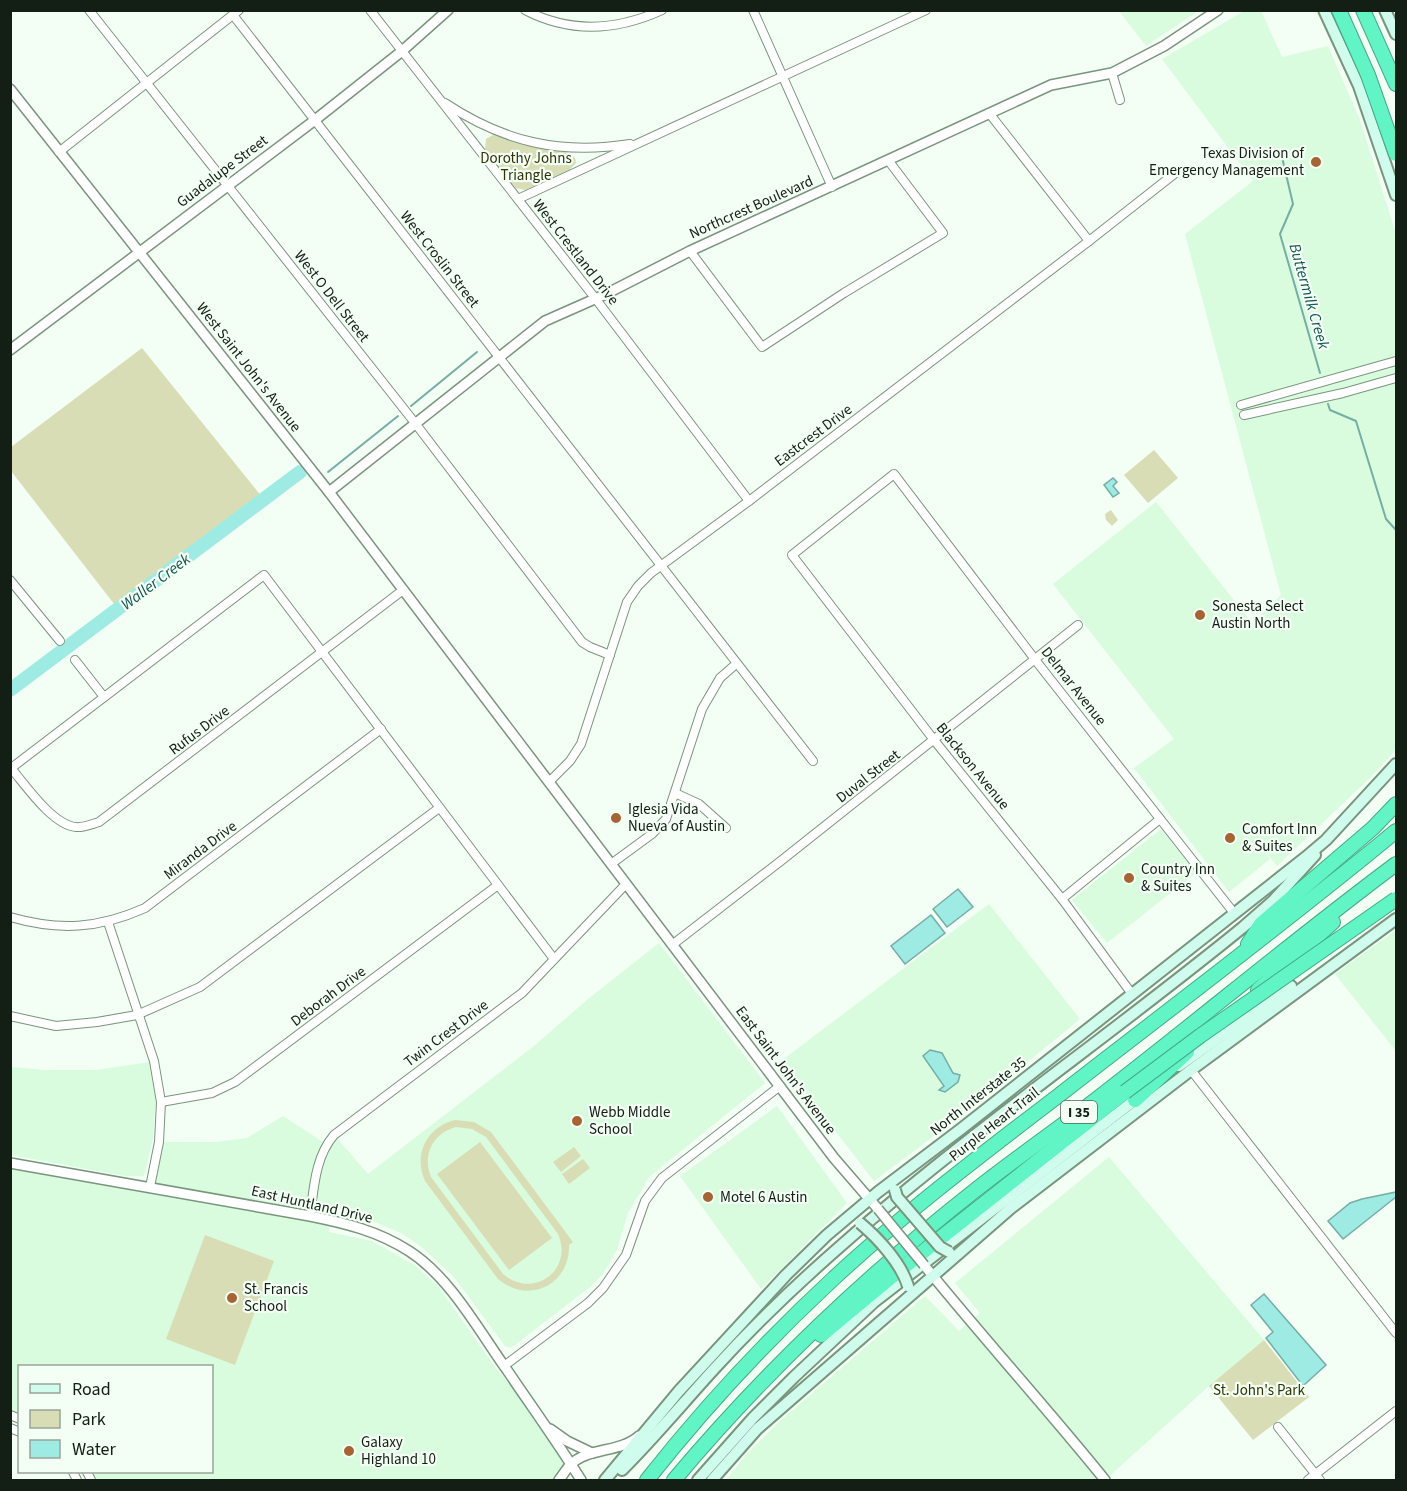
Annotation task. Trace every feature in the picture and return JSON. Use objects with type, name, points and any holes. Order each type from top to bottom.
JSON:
[{"type":"highway","points":[[1340,10],[1368,75],[1390,154]]},
{"type":"highway","points":[[1363,10],[1396,84]]},
{"type":"highway","points":[[1242,953],[1261,924],[1372,828],[1396,804]]},
{"type":"highway","name":"Purple Heart Trail","points":[[648,1478],[753,1357],[805,1305],[873,1243],[968,1165],[1319,895],[1396,831]]},
{"type":"highway","name":"I 35","points":[[674,1480],[761,1382],[867,1281],[973,1192],[1107,1091],[1396,864]]},
{"type":"highway","points":[[791,1353],[821,1335],[886,1281],[1130,1096],[1324,931],[1374,880]]},
{"type":"highway","points":[[1130,1096],[1200,1035],[1396,899]]},
{"type":"main road","points":[[1324,10],[1390,154],[1396,195]]},
{"type":"main road","points":[[1385,10],[1396,34]]},
{"type":"main road","name":"North Interstate 35","points":[[605,1480],[652,1424],[786,1275],[827,1235],[1326,840],[1396,764]]},
{"type":"main road","points":[[611,1480],[653,1438],[753,1328],[844,1242],[919,1180],[1242,928],[1310,863],[1326,840]]},
{"type":"main road","points":[[712,1480],[757,1429],[1011,1208],[1191,1070],[1396,919]]},
{"type":"main road","points":[[698,1480],[753,1418],[874,1302],[1130,1096],[1311,972],[1361,944]]},
{"type":"main road","points":[[899,1176],[895,1190],[897,1197],[940,1247],[949,1252],[960,1253]]},
{"type":"main road","points":[[845,1221],[860,1223],[888,1253],[905,1276],[908,1286],[904,1302]]},
{"type":"street","name":"West O Dell Street","points":[[89,10],[415,423],[582,642],[610,655]]},
{"type":"street","name":"West Crestland Drive","points":[[370,10],[595,298],[749,501]]},
{"type":"street","name":"Guadalupe Street","points":[[10,350],[315,120],[402,51],[448,10]]},
{"type":"street","points":[[525,10],[564,24],[596,27],[638,21],[662,10]]},
{"type":"street","points":[[753,10],[832,187]]},
{"type":"street","points":[[518,199],[926,10]]},
{"type":"street","name":"Northcrest Boulevard","points":[[329,492],[545,321],[690,251],[1051,85],[1112,73],[1164,46],[1218,10]]},
{"type":"street","points":[[59,152],[236,13]]},
{"type":"street","name":"West Croslin Street","points":[[236,13],[315,120],[813,761]]},
{"type":"street","points":[[1112,73],[1120,100]]},
{"type":"street","name":"West Saint John's Avenue","points":[[10,89],[329,492],[461,665]]},
{"type":"street","points":[[439,99],[487,127],[531,143],[556,148],[585,149],[641,143]]},
{"type":"street","points":[[988,114],[1089,242]]},
{"type":"street","points":[[1390,154],[1396,149]]},
{"type":"street","points":[[690,251],[762,346],[943,233],[888,159]]},
{"type":"street","name":"Eastcrest Drive","points":[[549,782],[570,761],[581,744],[630,596],[651,573],[662,567],[1089,242],[1178,171]]},
{"type":"street","points":[[1241,405],[1396,361]]},
{"type":"street","points":[[1244,415],[1343,393],[1396,378]]},
{"type":"street","name":"Blackson Avenue","points":[[894,474],[792,555],[934,740],[1062,899],[1132,994]]},
{"type":"street","name":"Delmar Avenue","points":[[894,474],[1035,659],[1234,913]]},
{"type":"street","points":[[11,768],[264,575],[554,959]]},
{"type":"street","points":[[10,580],[60,641]]},
{"type":"street","name":"Rufus Drive","points":[[11,768],[45,808],[63,823],[77,827],[99,822],[404,590]]},
{"type":"street","name":"Duval Street","points":[[672,945],[1078,625]]},
{"type":"street","points":[[75,660],[104,697]]},
{"type":"street","points":[[611,864],[660,826],[670,811],[702,709],[720,678],[736,664]]},
{"type":"street","name":"East Saint John's Avenue","points":[[461,665],[834,1158],[1105,1480]]},
{"type":"street","name":"Miranda Drive","points":[[10,917],[32,924],[57,927],[108,922],[136,912],[161,897],[381,729]]},
{"type":"street","points":[[675,793],[699,804],[726,828]]},
{"type":"street","points":[[10,1016],[56,1026],[97,1022],[137,1015],[200,987],[439,808]]},
{"type":"street","points":[[1062,899],[1160,819]]},
{"type":"street","name":"Twin Crest Drive","points":[[310,1216],[317,1168],[322,1152],[334,1135],[522,993],[626,884]]},
{"type":"street","name":"Deborah Drive","points":[[161,1102],[212,1093],[235,1082],[498,885]]},
{"type":"street","points":[[108,922],[154,1061],[161,1102],[159,1142],[150,1187]]},
{"type":"street","points":[[1191,1070],[1396,1333]]},
{"type":"street","points":[[504,1366],[588,1303],[603,1288],[626,1255],[645,1201],[662,1178],[780,1086]]},
{"type":"street","name":"East Huntland Drive","points":[[10,1163],[310,1216],[365,1229],[409,1251],[427,1264],[471,1318],[581,1480]]},
{"type":"street","points":[[1308,1480],[1318,1478],[1396,1411]]},
{"type":"street","points":[[543,1423],[567,1441],[592,1453]]},
{"type":"street","points":[[559,1480],[571,1464],[592,1453],[617,1448],[634,1440],[652,1424]]},
{"type":"street","points":[[1278,1427],[1318,1478]]},
{"type":"shaded area","points":[[1119,11],[1198,11],[1146,46]]},
{"type":"shaded area","points":[[1244,11],[1261,11],[1282,57],[1328,46],[1360,120],[1396,234],[1396,749],[1373,775],[1277,866],[1261,847],[1270,859],[1229,892],[1134,768],[1174,739],[1053,584],[1156,502],[1252,623],[1281,595],[1185,234],[1253,181],[1162,59]]},
{"type":"shaded area","points":[[1161,829],[1196,873],[1107,943],[1072,900]]},
{"type":"shaded area","points":[[989,904],[1080,1019],[979,1102],[874,1181],[781,1061]]},
{"type":"shaded area","points":[[1396,930],[1396,1051],[1335,974]]},
{"type":"shaded area","points":[[659,943],[765,1083],[649,1177],[628,1213],[617,1249],[609,1264],[590,1287],[511,1348],[505,1346],[454,1277],[424,1249],[403,1234],[368,1219],[364,1215],[326,1206],[329,1232],[372,1241],[414,1265],[437,1285],[495,1367],[541,1420],[571,1464],[559,1480],[91,1480],[88,1473],[213,1473],[213,1365],[18,1365],[18,1418],[11,1415],[10,1163],[150,1187],[159,1142],[215,1142],[247,1138],[283,1116],[326,1144],[334,1135],[368,1174],[534,1046],[588,999]]},
{"type":"shaded area","points":[[150,1062],[156,1097],[153,1138],[144,1176],[125,1176],[11,1155],[11,1067],[96,1070]]},
{"type":"shaded area","points":[[777,1106],[847,1203],[761,1289],[680,1176]]},
{"type":"shaded area","points":[[1109,1157],[1264,1340],[1209,1386],[1105,1480],[726,1480],[746,1455],[779,1422],[925,1296],[959,1331],[980,1313],[955,1283]]},
{"type":"green space","name":"Dorothy Johns Triangle","points":[[493,135],[520,143],[568,152],[575,158],[576,163],[569,170],[525,190],[516,188],[485,149],[486,139]]},
{"type":"green space","points":[[142,348],[262,497],[118,609],[11,471],[11,447]]},
{"type":"green space","points":[[1154,450],[1178,478],[1148,503],[1124,475]]},
{"type":"green space","points":[[1111,510],[1118,520],[1112,526],[1106,520],[1105,514]]},
{"type":"green space","points":[[455,1120],[474,1122],[491,1132],[573,1242],[569,1245],[568,1259],[563,1271],[546,1287],[522,1290],[510,1287],[498,1279],[425,1181],[421,1161],[425,1143],[430,1135]],"holes":[[[456,1127],[472,1129],[486,1137],[558,1234],[561,1247],[556,1269],[548,1277],[538,1282],[526,1284],[503,1274],[431,1177],[429,1153],[431,1146],[441,1134]]]},
{"type":"green space","points":[[480,1142],[552,1238],[509,1270],[437,1174]]},
{"type":"green space","points":[[574,1147],[581,1156],[561,1172],[553,1162]]},
{"type":"green space","points":[[583,1159],[590,1168],[569,1184],[562,1174]]},
{"type":"green space","points":[[205,1235],[274,1261],[235,1365],[166,1339]]},
{"type":"green space","name":"St. John's Park","points":[[1264,1340],[1309,1397],[1253,1440],[1209,1386]]},
{"type":"water","points":[[1113,478],[1117,482],[1113,486],[1119,493],[1113,497],[1104,485]]},
{"type":"water","points":[[958,889],[973,907],[947,927],[933,909]]},
{"type":"water","points":[[931,915],[945,933],[905,964],[891,946]]},
{"type":"water","points":[[930,1050],[942,1053],[953,1073],[960,1075],[958,1082],[945,1092],[939,1090],[944,1086],[923,1056]]},
{"type":"water","points":[[1396,1192],[1396,1197],[1343,1239],[1328,1221],[1350,1203]]},
{"type":"water","points":[[1264,1294],[1326,1365],[1303,1386],[1266,1338],[1273,1332],[1251,1305]]},
{"type":"waterway","name":"Buttermilk Creek","points":[[1282,157],[1293,204],[1280,234],[1320,373]]},
{"type":"waterway","name":"Waller Creek","points":[[411,406],[477,352]]},
{"type":"waterway","name":"Buttermilk Creek","points":[[1328,404],[1330,410],[1356,421],[1386,519],[1396,530]]},
{"type":"waterway","name":"Waller Creek","points":[[328,472],[398,416]]},
{"type":"waterway","name":"Waller Creek","points":[[10,690],[300,472]]},
{"type":"place","name":"Texas Division of Emergency Management","points":[[1316,162]]},
{"type":"place","name":"Sonesta Select Austin North","points":[[1200,615]]},
{"type":"place","name":"Iglesia Vida Nueva of Austin","points":[[616,818]]},
{"type":"place","name":"Comfort Inn & Suites","points":[[1230,838]]},
{"type":"place","name":"Country Inn & Suites","points":[[1129,878]]},
{"type":"place","name":"Webb Middle School","points":[[577,1121]]},
{"type":"place","name":"Motel 6 Austin","points":[[708,1197]]},
{"type":"place","name":"St. Francis School","points":[[232,1298]]},
{"type":"place","name":"Galaxy Highland 10","points":[[349,1451]]}]
